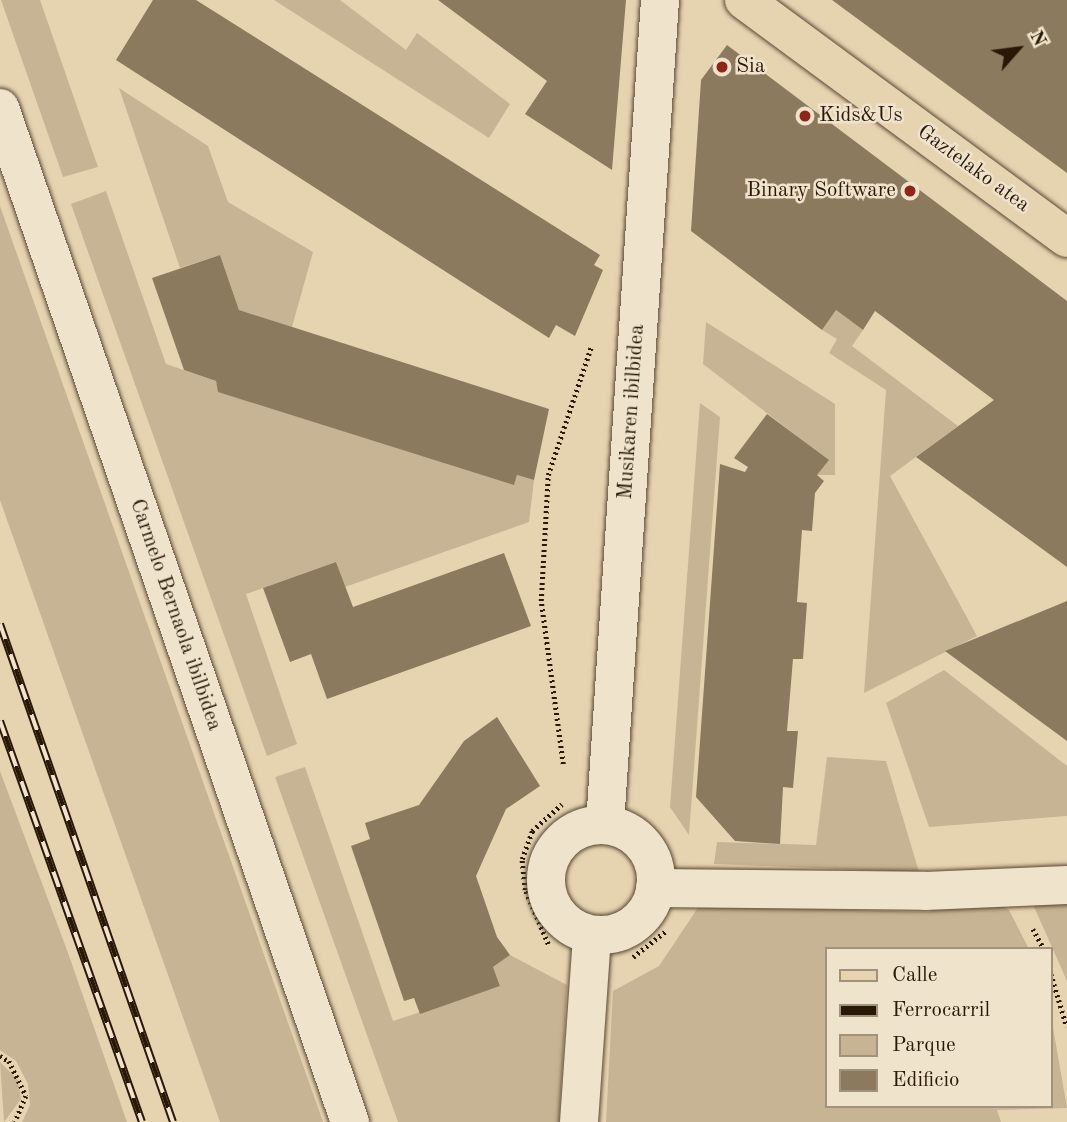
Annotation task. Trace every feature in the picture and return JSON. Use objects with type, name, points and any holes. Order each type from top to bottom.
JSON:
[{"type":"main road","name":"Gaztelako atea","points":[[744,0],[1067,238]]},
{"type":"street","name":"Musikaren ibilbidea","points":[[605,824],[660,0]]},
{"type":"street","name":"Carmelo Bernaola ibilbidea","points":[[0,108],[350,1122]]},
{"type":"street","points":[[579,1122],[590,952],[556,914],[545,874],[565,837],[605,824],[630,832],[648,850],[655,888],[640,921],[590,952]]},
{"type":"street","points":[[655,888],[925,891],[1067,885]]},
{"type":"path","points":[[565,773],[541,601],[548,474],[596,334]]},
{"type":"path","points":[[568,799],[532,831],[523,859],[525,890],[547,943],[566,962],[590,952]]},
{"type":"path","points":[[1053,981],[1067,1027]]},
{"type":"path","points":[[0,1056],[9,1061],[26,1096],[15,1122]]},
{"type":"green space","points":[[1,0],[40,0],[98,167],[63,177]]},
{"type":"green space","points":[[274,0],[340,0],[406,50],[417,33],[510,104],[489,138]]},
{"type":"green space","points":[[119,88],[208,146],[228,202],[313,252],[292,327],[239,310],[220,255],[180,268]]},
{"type":"green space","points":[[106,191],[166,364],[216,381],[219,392],[514,484],[517,475],[534,480],[529,522],[345,587],[336,562],[246,594],[297,744],[267,756],[71,204]]},
{"type":"green space","points":[[0,206],[323,1122],[220,1122],[0,500]]},
{"type":"green space","points":[[836,310],[863,330],[852,346],[958,426],[890,476],[977,636],[864,693],[886,390],[829,353],[837,339],[822,330]]},
{"type":"green space","points":[[706,322],[835,404],[835,475],[817,475],[828,460],[703,364]]},
{"type":"green space","points":[[700,403],[720,417],[689,835],[670,807]]},
{"type":"green space","points":[[944,670],[1067,766],[1067,816],[929,827],[886,703]]},
{"type":"green space","points":[[827,757],[886,761],[919,872],[714,864],[717,842],[816,845]]},
{"type":"green space","points":[[305,767],[393,1021],[500,986],[493,967],[510,955],[567,985],[559,1122],[398,1122],[275,777]]},
{"type":"green space","points":[[0,771],[67,950],[127,1122],[22,1122],[30,1105],[28,1084],[16,1061],[0,1050]]},
{"type":"green space","points":[[1067,898],[1067,981],[1053,947],[1031,900]]},
{"type":"green space","points":[[992,900],[1009,910],[1028,947],[825,947],[825,1108],[1053,1108],[1053,1028],[1067,1108],[997,1110],[1001,1122],[606,1122],[613,991],[659,966],[699,906],[931,912],[930,904]]},
{"type":"green space","points":[[0,1062],[18,1080],[21,1099],[4,1122]]},
{"type":"building","points":[[153,0],[196,0],[600,255],[594,265],[603,270],[575,336],[556,325],[549,338],[116,60]]},
{"type":"building","points":[[438,0],[626,0],[612,170],[525,114],[547,81]]},
{"type":"building","points":[[832,0],[1067,0],[1067,173]]},
{"type":"building","points":[[727,45],[1067,301],[1067,567],[916,457],[994,400],[875,311],[863,330],[836,310],[822,330],[691,231],[701,80]]},
{"type":"building","points":[[220,255],[239,310],[549,409],[534,480],[517,475],[514,485],[218,392],[216,381],[184,370],[152,278]]},
{"type":"building","points":[[767,414],[829,460],[817,475],[824,481],[815,493],[812,531],[802,530],[797,602],[807,603],[803,659],[793,659],[787,731],[798,731],[793,788],[783,787],[780,844],[735,841],[696,797],[720,464],[745,472],[748,467],[734,458]]},
{"type":"building","points":[[504,553],[531,626],[327,699],[311,654],[290,662],[263,588],[336,562],[353,607]]},
{"type":"building","points":[[1067,601],[1067,741],[945,651]]},
{"type":"building","points":[[497,717],[540,786],[506,809],[476,876],[497,937],[510,955],[493,967],[500,986],[420,1014],[414,998],[404,1001],[351,846],[370,839],[365,823],[419,805],[464,741]]},
{"type":"railway","points":[[0,624],[173,1122]]},
{"type":"railway","points":[[0,721],[142,1122]]},
{"type":"place","name":"Sia","points":[[722,67]]},
{"type":"place","name":"Kids&Us","points":[[805,116]]},
{"type":"place","name":"Binary Software","points":[[910,191]]}]
